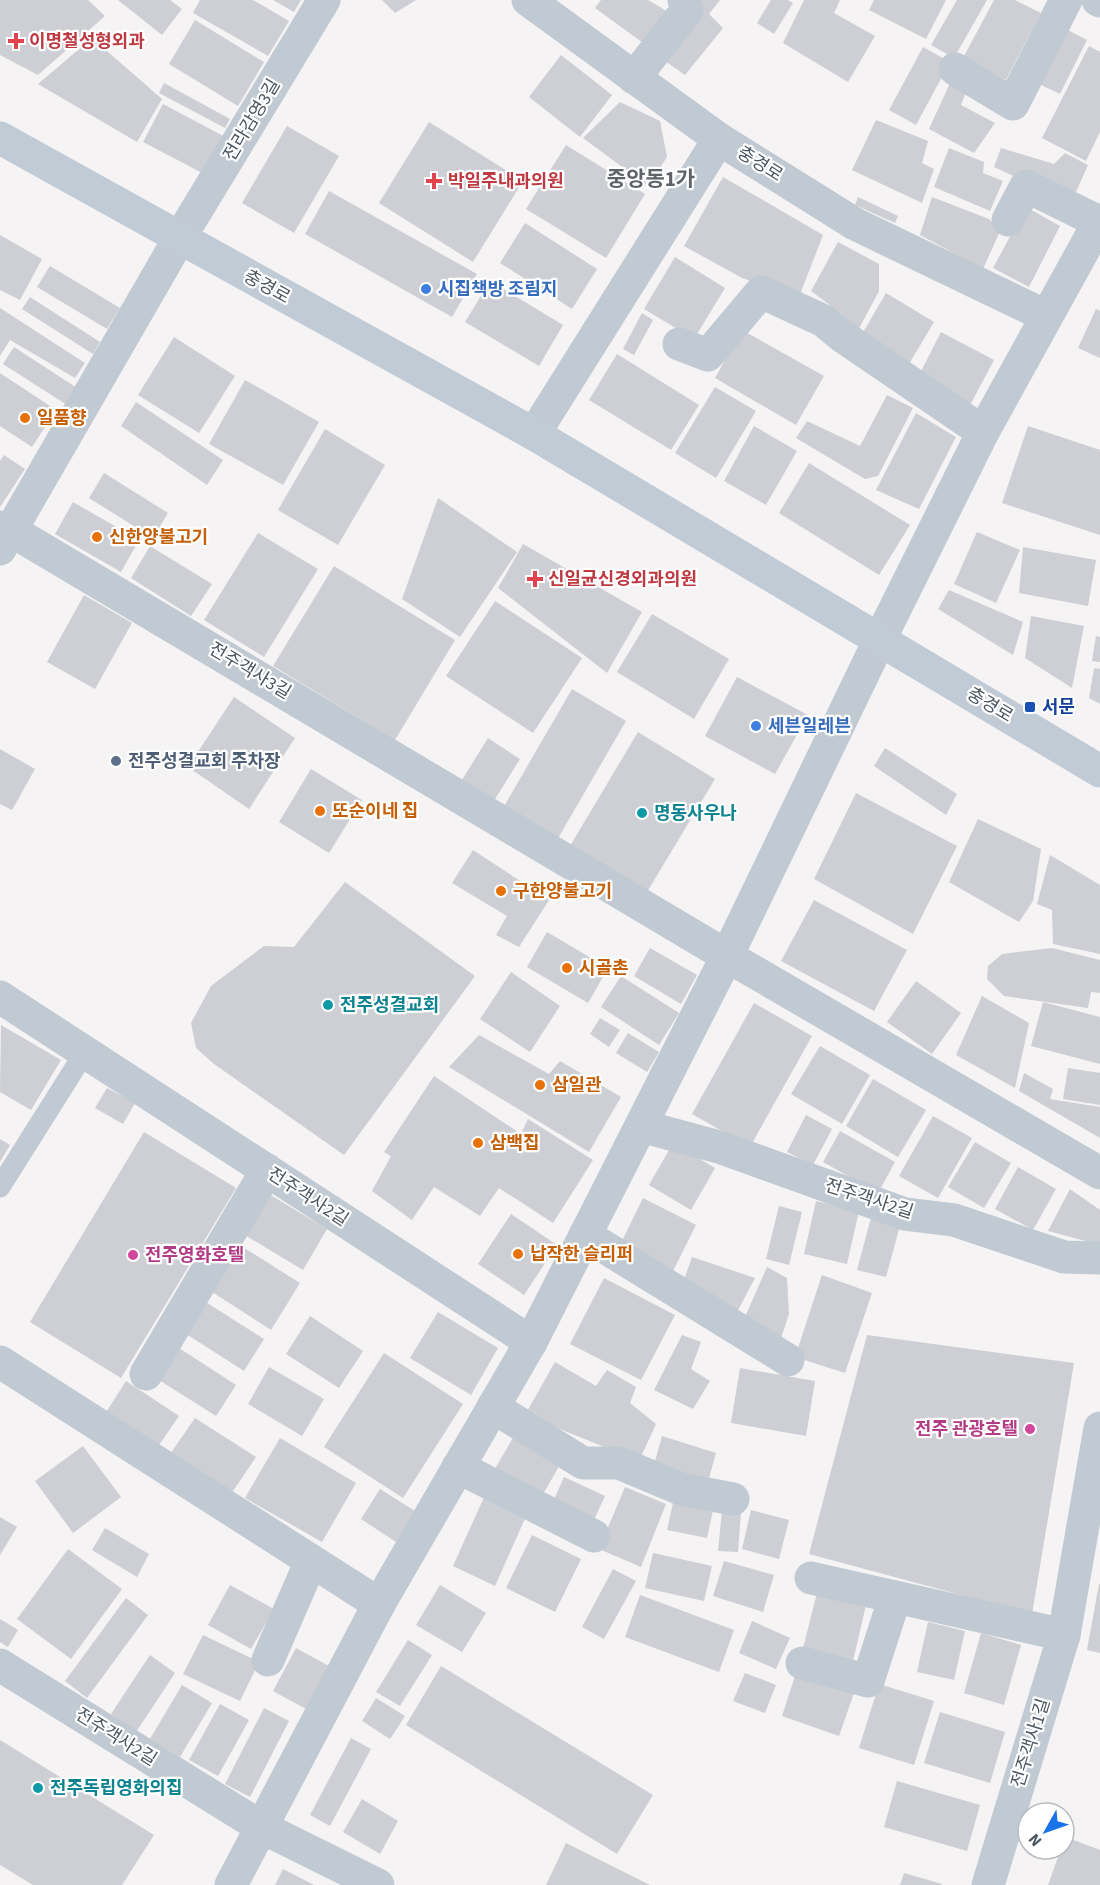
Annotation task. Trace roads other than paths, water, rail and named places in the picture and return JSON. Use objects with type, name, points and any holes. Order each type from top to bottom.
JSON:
[{"type":"street","name":"전라감영3길","points":[[180,239],[324,0]]},
{"type":"street","points":[[528,0],[719,139]]},
{"type":"street","points":[[634,78],[687,10],[684,0]]},
{"type":"street","points":[[955,69],[1013,104],[1066,0]]},
{"type":"street","name":"충경로","points":[[0,138],[534,434],[1100,771]]},
{"type":"street","name":"충경로","points":[[534,434],[719,139],[855,224],[1046,316]]},
{"type":"street","points":[[231,1885],[263,1828],[378,1604],[531,1342],[727,956],[983,432],[1099,221],[1026,186],[1008,220]]},
{"type":"street","name":"전주객사3길","points":[[180,239],[4,536],[487,812],[727,956]]},
{"type":"street","points":[[680,344],[708,356],[761,292],[824,321],[842,336],[983,432]]},
{"type":"street","points":[[727,956],[1100,1173]]},
{"type":"street","points":[[0,997],[85,1052]]},
{"type":"street","name":"전주객사2길","points":[[85,1052],[531,1342]]},
{"type":"street","name":"전주객사2길","points":[[640,1126],[719,1147],[905,1214],[954,1220],[1064,1257],[1100,1258]]},
{"type":"street","points":[[146,1374],[267,1170]]},
{"type":"street","points":[[585,1235],[788,1360]]},
{"type":"street","points":[[0,1362],[378,1604]]},
{"type":"street","points":[[494,1407],[583,1462],[619,1463],[681,1489],[733,1498]]},
{"type":"street","name":"전주객사1길","points":[[988,1885],[1064,1635],[1092,1520],[1100,1428]]},
{"type":"street","points":[[458,1467],[594,1536]]},
{"type":"street","points":[[268,1660],[312,1561]]},
{"type":"street","points":[[811,1578],[1064,1635]]},
{"type":"street","points":[[802,1664],[868,1681],[895,1597]]},
{"type":"street","name":"전주객사2길","points":[[0,1665],[263,1828],[378,1885]]},
{"type":"lane","points":[[0,1187],[85,1052]]},
{"type":"place","name":"이명철성형외과","points":[[16,41]]},
{"type":"place","name":"박일주내과의원","points":[[434,181]]},
{"type":"place","name":"시집책방 조림지","points":[[426,289]]},
{"type":"place","name":"일품향","points":[[25,418]]},
{"type":"place","name":"신한양불고기","points":[[97,537]]},
{"type":"place","name":"신일균신경외과의원","points":[[535,579]]},
{"type":"place","name":"서문","points":[[1030,707]]},
{"type":"place","name":"세븐일레븐","points":[[756,726]]},
{"type":"place","name":"전주성결교회 주차장","points":[[116,761]]},
{"type":"place","name":"또순이네 집","points":[[320,811]]},
{"type":"place","name":"명동사우나","points":[[642,813]]},
{"type":"place","name":"구한양불고기","points":[[501,891]]},
{"type":"place","name":"시골촌","points":[[567,968]]},
{"type":"place","name":"전주성결교회","points":[[328,1005]]},
{"type":"place","name":"삼일관","points":[[540,1085]]},
{"type":"place","name":"삼백집","points":[[478,1143]]},
{"type":"place","name":"납작한 슬리퍼","points":[[518,1254]]},
{"type":"place","name":"전주영화호텔","points":[[133,1255]]},
{"type":"place","name":"전주 관광호텔","points":[[1030,1429]]},
{"type":"place","name":"전주독립영화의집","points":[[38,1788]]},
{"type":"district","name":"중앙동1가","points":[[651,179]]}]
